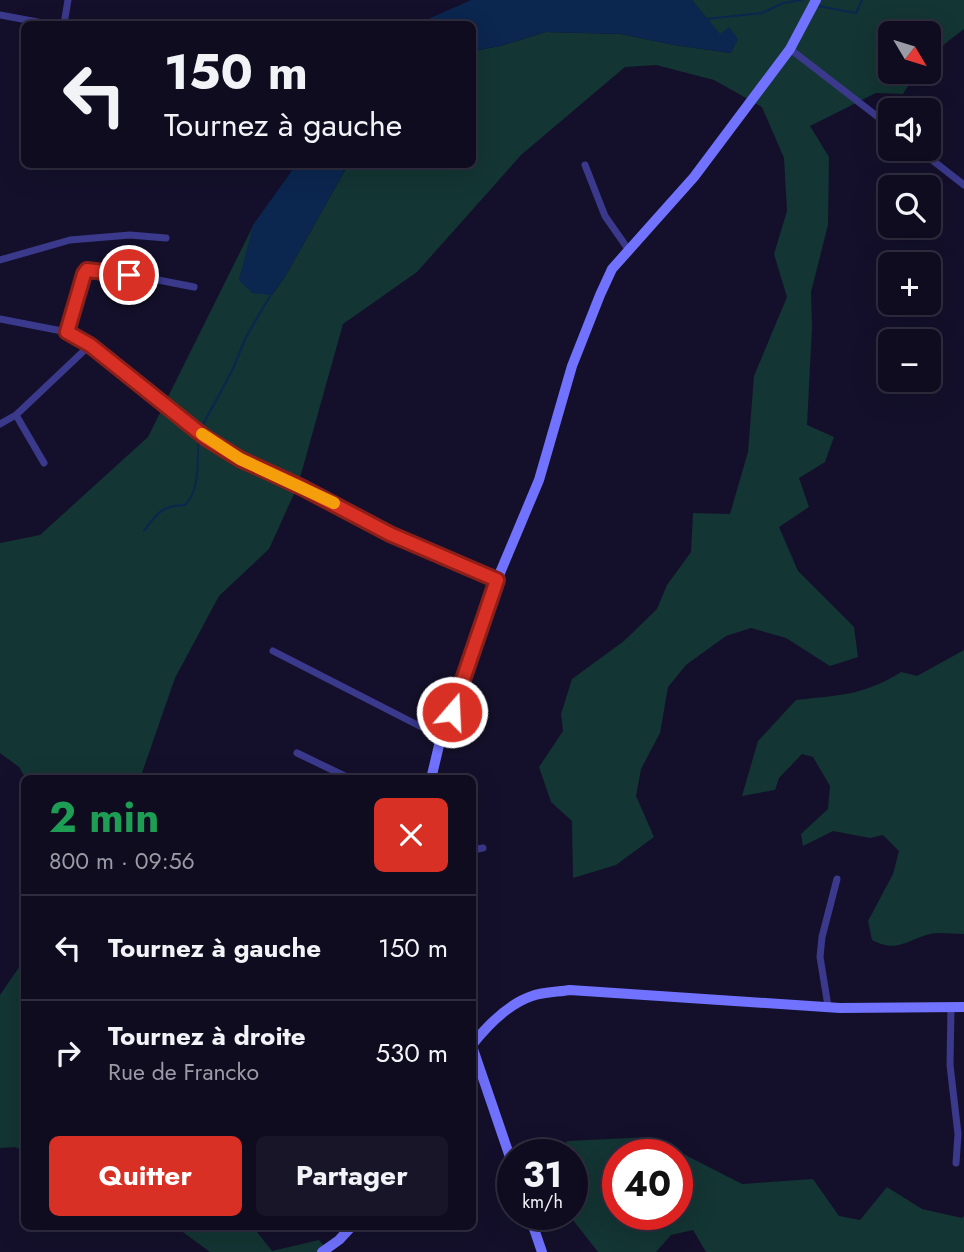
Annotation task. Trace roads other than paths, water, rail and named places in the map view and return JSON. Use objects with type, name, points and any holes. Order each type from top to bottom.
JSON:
[{"type":"street","points":[[64,21],[68,0]]},
{"type":"street","points":[[432,775],[441,737],[497,580],[539,480],[572,366],[612,269],[694,177],[790,49],[816,0]]},
{"type":"street","points":[[0,15],[32,21]]},
{"type":"street","points":[[790,49],[878,117]]},
{"type":"street","points":[[933,161],[964,185]]},
{"type":"street","points":[[585,165],[604,216],[628,249]]},
{"type":"street","points":[[0,260],[70,240],[130,235],[166,238]]},
{"type":"street","points":[[67,332],[87,270],[194,287]]},
{"type":"street","points":[[0,319],[67,332],[90,345],[206,438],[240,459],[301,487],[390,534],[497,580]]},
{"type":"street","points":[[0,424],[16,415],[90,345]]},
{"type":"street","points":[[16,415],[44,463]]},
{"type":"street","points":[[273,651],[441,737]]},
{"type":"street","points":[[297,753],[343,775]]},
{"type":"street","points":[[476,849],[483,848]]},
{"type":"street","points":[[828,1006],[820,957],[822,937],[837,879]]},
{"type":"street","points":[[476,1039],[517,1004],[532,996],[570,990],[869,1009],[964,1007]]},
{"type":"street","points":[[951,1007],[950,1065],[958,1134],[956,1163]]},
{"type":"street","points":[[476,1056],[504,1139]]},
{"type":"street","points":[[322,1252],[348,1230]]},
{"type":"street","points":[[534,1230],[542,1252]]},
{"type":"water","points":[[471,0],[692,0],[720,34],[729,27],[738,39],[731,53],[621,34],[546,32],[476,50],[476,21],[424,21]]},
{"type":"water","points":[[294,168],[346,168],[272,295],[252,293],[239,280],[253,225]]},
{"type":"waterway","points":[[706,19],[762,13],[783,3],[802,0]]},
{"type":"waterway","points":[[818,6],[856,13],[862,0]]},
{"type":"waterway","points":[[200,430],[233,369],[246,337],[270,296]]},
{"type":"waterway","points":[[144,531],[160,512],[170,507],[185,505],[190,498],[196,481],[199,436]]}]
